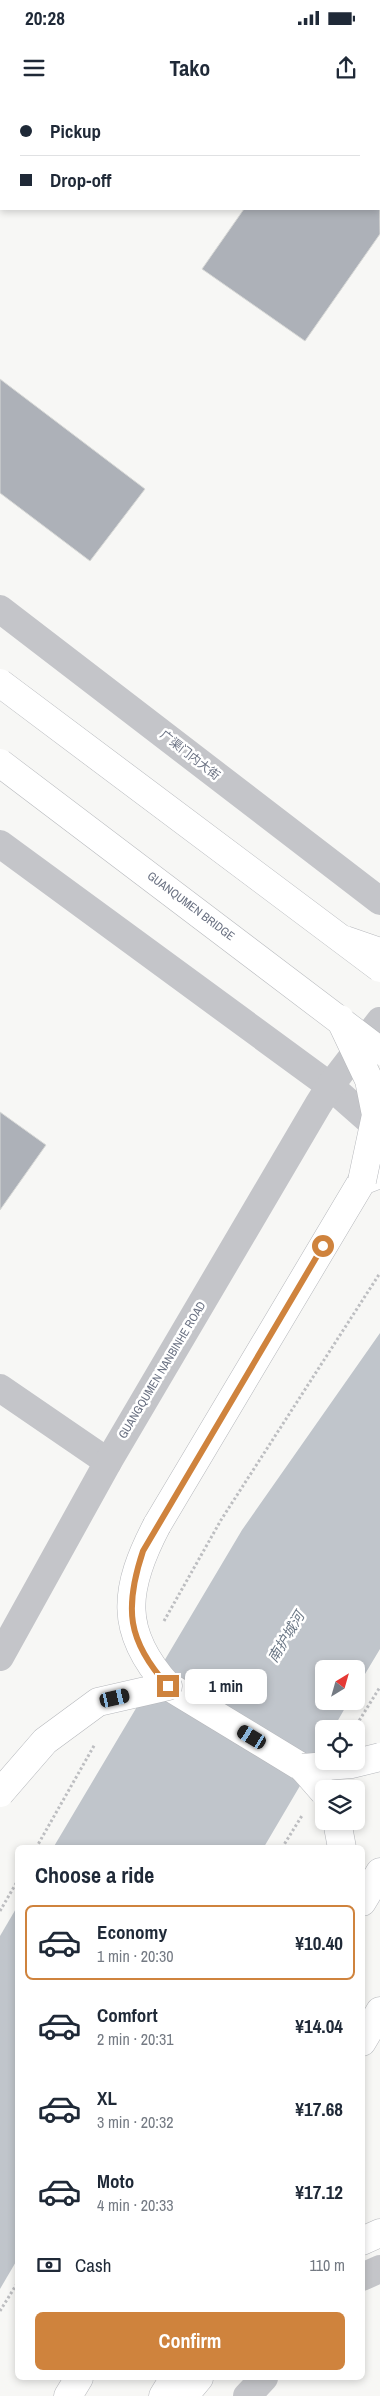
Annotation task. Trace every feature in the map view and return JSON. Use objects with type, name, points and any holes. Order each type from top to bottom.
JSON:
[{"type":"main road","points":[[0,683],[380,968]]},
{"type":"main road","name":"GUANQUMEN BRIDGE","points":[[0,763],[380,1051]]},
{"type":"main road","points":[[345,940],[380,952]]},
{"type":"main road","points":[[315,1782],[303,1768],[168,1686],[151,1667],[137,1642],[130,1609],[133,1580],[143,1551],[157,1525],[371,1177],[376,1115],[369,1080],[340,1019]]},
{"type":"main road","points":[[0,1793],[45,1741],[98,1702],[168,1686]]},
{"type":"main road","points":[[303,1768],[352,1764],[380,1757]]},
{"type":"main road","points":[[365,1897],[380,1872]]},
{"type":"main road","points":[[365,2037],[380,2011]]},
{"type":"main road","points":[[365,2240],[380,2233]]},
{"type":"main road","points":[[68,2396],[78,2380]]},
{"type":"main road","points":[[163,2396],[173,2380]]},
{"type":"main road","points":[[184,2396],[197,2380]]},
{"type":"street","name":"广渠门内大街","points":[[0,609],[380,901]]},
{"type":"street","points":[[0,844],[330,1086],[380,1130]]},
{"type":"street","name":"GUANGQUMEN NANBINHE ROAD","points":[[0,1657],[108,1462],[330,1086],[380,1021]]},
{"type":"street","points":[[0,1388],[108,1462]]},
{"type":"street","points":[[365,2276],[380,2269]]},
{"type":"street","points":[[247,2396],[262,2380]]},
{"type":"path","points":[[163,1623],[221,1520],[380,1274]]},
{"type":"path","points":[[360,1720],[380,1687]]},
{"type":"path","points":[[38,1845],[95,1743]]},
{"type":"path","points":[[0,1911],[15,1885]]},
{"type":"path","points":[[0,2311],[15,2287]]},
{"type":"water","name":"南护城河","points":[[380,1333],[380,1649],[365,1674],[365,1660],[315,1660],[315,1710],[344,1710],[338,1720],[315,1720],[315,1760],[265,1845],[55,1845],[242,1530]]},
{"type":"water","points":[[15,1910],[15,2263],[0,2289],[0,1936]]},
{"type":"building","points":[[243,210],[380,210],[380,234],[305,341],[202,269]]},
{"type":"building","points":[[0,379],[145,489],[90,561],[0,493]]},
{"type":"building","points":[[0,1112],[46,1145],[0,1210]]},
{"type":"route","points":[[168,1686],[151,1667],[137,1642],[130,1609],[133,1580],[143,1551],[323,1246]]}]
